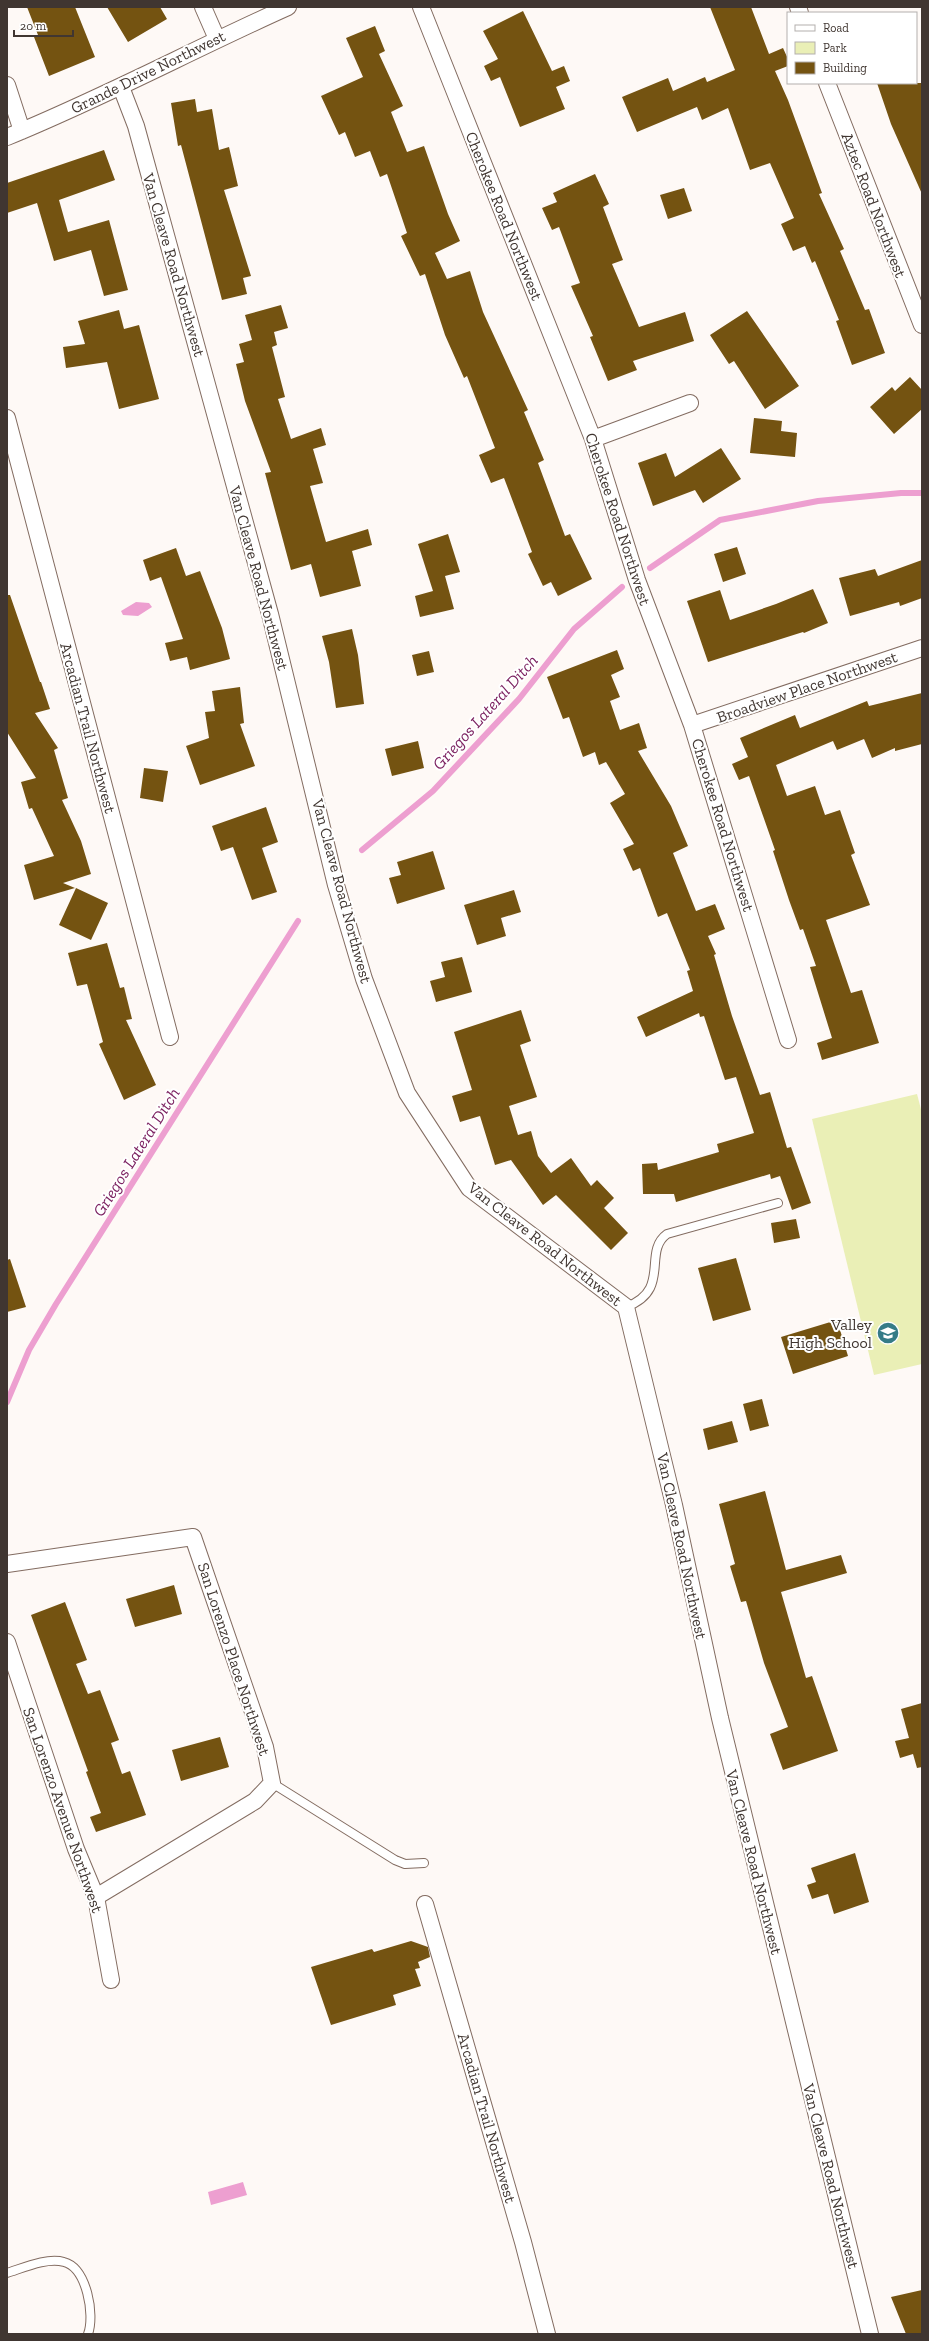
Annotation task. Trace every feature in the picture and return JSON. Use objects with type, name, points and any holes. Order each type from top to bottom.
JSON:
[{"type":"street","points":[[203,7],[217,39]]},
{"type":"street","name":"Grande Drive Northwest","points":[[7,137],[122,87],[217,39],[288,7]]},
{"type":"street","name":"Cherokee Road Northwest","points":[[421,7],[593,438],[637,580],[692,725],[788,1040]]},
{"type":"street","name":"Aztec Road Northwest","points":[[827,84],[922,326]]},
{"type":"street","points":[[7,85],[22,131]]},
{"type":"street","name":"Van Cleave Road Northwest","points":[[122,87],[136,126],[270,614],[336,885],[364,979],[407,1093],[470,1188],[626,1307],[674,1505],[720,1718],[870,2334]]},
{"type":"street","points":[[593,438],[690,403]]},
{"type":"street","name":"Arcadian Trail Northwest","points":[[7,418],[170,1037]]},
{"type":"street","name":"Broadview Place Northwest","points":[[692,725],[922,648]]},
{"type":"street","name":"San Lorenzo Place Northwest","points":[[7,1564],[193,1537],[265,1747],[272,1783]]},
{"type":"street","name":"San Lorenzo Avenue Northwest","points":[[7,1642],[76,1849],[96,1896],[111,1980]]},
{"type":"street","points":[[96,1896],[255,1802],[272,1783]]},
{"type":"street","name":"Arcadian Trail Northwest","points":[[425,1904],[523,2242],[547,2334]]},
{"type":"lane","points":[[626,1307],[639,1302],[645,1297],[652,1285],[659,1241],[667,1234],[778,1203]]},
{"type":"lane","points":[[272,1783],[395,1860],[405,1864],[424,1862]]},
{"type":"lane","points":[[7,2273],[45,2262],[64,2262],[77,2270],[92,2308],[92,2325],[88,2334]]},
{"type":"green space","points":[[917,1094],[922,1113],[922,1364],[874,1375],[812,1119]]},
{"type":"shaded area","points":[[136,602],[149,603],[152,607],[138,616],[123,615],[121,611]]},
{"type":"shaded area","points":[[243,2182],[247,2195],[211,2205],[208,2192]]},
{"type":"building","points":[[27,7],[75,7],[95,57],[49,76],[34,37],[38,35]]},
{"type":"building","points":[[107,7],[160,7],[167,19],[128,42]]},
{"type":"building","points":[[710,7],[751,7],[769,54],[783,48],[787,57],[787,66],[775,71],[788,100],[822,193],[819,194],[844,249],[840,251],[865,310],[869,309],[885,353],[852,365],[836,321],[839,320],[815,261],[812,263],[805,246],[793,251],[781,224],[794,218],[770,163],[750,170],[728,108],[702,120],[697,107],[637,132],[622,97],[668,78],[673,91],[705,77],[707,82],[735,70]]},
{"type":"building","points":[[523,11],[552,71],[564,66],[570,81],[556,87],[565,109],[520,127],[500,77],[491,81],[484,66],[498,59],[483,31]]},
{"type":"building","points":[[375,26],[385,51],[379,54],[403,106],[391,112],[407,152],[424,146],[448,214],[460,241],[435,253],[447,279],[470,271],[483,312],[528,410],[524,412],[544,460],[538,463],[565,536],[570,534],[592,579],[558,596],[551,582],[543,586],[528,554],[532,552],[504,478],[491,483],[479,455],[495,448],[467,376],[464,378],[445,335],[425,274],[420,276],[401,236],[407,233],[387,174],[380,177],[370,151],[355,157],[345,132],[339,135],[321,96],[363,77],[346,38]]},
{"type":"building","points":[[922,83],[922,194],[891,124],[877,84]]},
{"type":"building","points":[[195,99],[197,112],[212,109],[219,150],[229,147],[238,186],[224,190],[251,276],[243,278],[247,294],[222,300],[181,145],[178,146],[171,103]]},
{"type":"building","points":[[104,150],[115,180],[59,200],[68,232],[109,220],[128,290],[104,296],[91,250],[54,261],[37,203],[7,213],[7,183]]},
{"type":"building","points":[[595,174],[609,204],[603,207],[623,260],[612,264],[639,327],[685,312],[694,341],[633,361],[637,370],[608,381],[590,337],[593,336],[571,286],[580,283],[559,227],[552,230],[542,208],[557,202],[553,193]]},
{"type":"building","points":[[684,188],[692,211],[668,219],[660,195]]},
{"type":"building","points":[[281,305],[288,328],[274,332],[277,345],[272,347],[285,397],[278,399],[291,439],[321,428],[326,445],[313,449],[323,483],[310,486],[326,542],[368,529],[372,545],[352,551],[361,586],[320,597],[311,564],[291,570],[265,473],[271,472],[245,401],[236,364],[244,362],[239,344],[252,340],[245,315]]},
{"type":"building","points":[[119,310],[124,329],[139,325],[159,399],[119,409],[107,362],[66,368],[63,347],[85,344],[78,321]]},
{"type":"building","points":[[747,311],[799,386],[765,409],[734,361],[729,364],[710,335]]},
{"type":"building","points":[[910,377],[922,390],[922,409],[894,434],[870,407],[892,387],[895,391]]},
{"type":"building","points":[[754,418],[782,421],[781,431],[797,433],[795,457],[750,453]]},
{"type":"building","points":[[721,448],[741,479],[703,503],[695,490],[653,506],[638,463],[666,453],[675,477]]},
{"type":"building","points":[[448,534],[460,572],[445,576],[454,609],[420,617],[415,596],[433,591],[418,544]]},
{"type":"building","points":[[737,547],[746,574],[723,582],[714,554]]},
{"type":"building","points":[[176,548],[186,576],[200,571],[222,628],[230,659],[190,670],[187,657],[170,661],[165,643],[183,639],[161,577],[150,581],[143,560]]},
{"type":"building","points":[[922,560],[922,598],[900,606],[899,602],[850,616],[839,578],[875,569],[878,576]]},
{"type":"building","points":[[813,589],[828,623],[804,633],[803,632],[708,662],[687,601],[720,590],[730,620]]},
{"type":"building","points":[[7,595],[10,595],[50,709],[35,713],[58,748],[54,750],[68,798],[62,800],[81,841],[91,874],[63,883],[75,888],[34,900],[24,865],[54,856],[32,808],[29,809],[21,782],[36,778],[7,732]]},
{"type":"building","points":[[352,629],[358,655],[364,704],[336,708],[329,662],[322,636]]},
{"type":"building","points":[[617,650],[624,669],[611,675],[620,697],[610,701],[620,730],[639,723],[647,748],[638,751],[671,806],[688,846],[673,853],[696,911],[715,904],[725,929],[708,936],[716,954],[714,955],[732,1016],[760,1095],[770,1092],[787,1148],[791,1147],[811,1203],[792,1210],[780,1176],[771,1179],[770,1174],[676,1202],[674,1194],[643,1194],[642,1164],[657,1163],[658,1170],[719,1152],[717,1144],[754,1133],[736,1077],[725,1080],[704,1016],[700,1017],[699,1013],[646,1037],[637,1017],[693,991],[687,971],[690,970],[667,913],[658,917],[640,868],[633,871],[623,849],[634,844],[610,803],[625,794],[606,762],[599,765],[595,752],[583,757],[569,717],[563,719],[547,677]]},
{"type":"building","points":[[429,651],[434,672],[417,676],[412,655]]},
{"type":"building","points":[[240,687],[244,723],[240,724],[255,766],[200,785],[186,746],[209,738],[205,712],[215,711],[212,691]]},
{"type":"building","points":[[922,693],[922,744],[895,751],[895,748],[872,758],[864,739],[837,750],[833,741],[776,765],[787,796],[815,786],[825,815],[840,810],[855,853],[851,855],[870,905],[826,920],[851,993],[862,990],[879,1043],[822,1060],[817,1043],[832,1038],[810,967],[816,966],[803,929],[800,930],[789,900],[773,851],[775,850],[749,776],[739,780],[732,764],[748,757],[740,738],[795,715],[800,728],[867,701],[869,706]]},
{"type":"building","points":[[418,741],[424,768],[392,776],[385,749]]},
{"type":"building","points":[[144,768],[168,771],[163,802],[140,798]]},
{"type":"building","points":[[266,807],[278,842],[262,848],[277,892],[252,900],[233,847],[221,851],[212,826]]},
{"type":"building","points":[[433,851],[445,889],[397,904],[389,878],[401,875],[397,862]]},
{"type":"building","points":[[76,888],[108,903],[91,940],[59,925]]},
{"type":"building","points":[[514,890],[521,912],[501,918],[506,936],[477,945],[464,905]]},
{"type":"building","points":[[107,943],[120,988],[124,987],[132,1019],[126,1020],[156,1085],[124,1100],[99,1044],[103,1042],[87,984],[77,986],[68,953]]},
{"type":"building","points":[[462,957],[472,992],[436,1002],[430,981],[445,977],[441,962]]},
{"type":"building","points":[[521,1010],[531,1041],[520,1045],[537,1097],[509,1106],[518,1135],[531,1131],[538,1156],[551,1173],[571,1158],[591,1186],[597,1180],[614,1198],[604,1208],[628,1233],[611,1250],[556,1195],[543,1205],[511,1160],[495,1165],[480,1116],[460,1122],[452,1096],[472,1090],[454,1032]]},
{"type":"building","points":[[796,1219],[800,1238],[774,1243],[771,1223]]},
{"type":"building","points":[[736,1258],[751,1310],[713,1321],[698,1268]]},
{"type":"building","points":[[10,1259],[26,1307],[7,1312],[7,1260]]},
{"type":"building","points":[[837,1320],[848,1356],[793,1374],[781,1337]]},
{"type":"building","points":[[762,1399],[769,1426],[750,1431],[743,1404]]},
{"type":"building","points":[[732,1421],[738,1442],[708,1450],[703,1429]]},
{"type":"building","points":[[765,1491],[786,1570],[841,1555],[847,1573],[781,1592],[806,1678],[812,1676],[838,1751],[783,1770],[770,1734],[788,1727],[764,1663],[746,1601],[741,1602],[730,1566],[735,1564],[719,1504]]},
{"type":"building","points":[[174,1585],[182,1614],[135,1627],[126,1599]]},
{"type":"building","points":[[65,1602],[87,1660],[76,1664],[88,1694],[100,1690],[119,1740],[111,1743],[122,1774],[130,1771],[146,1815],[96,1832],[90,1817],[101,1813],[86,1772],[88,1771],[31,1615]]},
{"type":"building","points":[[922,1703],[922,1767],[917,1768],[913,1754],[900,1758],[895,1741],[909,1738],[901,1709]]},
{"type":"building","points":[[220,1737],[229,1767],[181,1781],[172,1750]]},
{"type":"building","points":[[855,1853],[869,1902],[834,1914],[828,1894],[812,1899],[807,1885],[816,1882],[811,1868]]},
{"type":"building","points":[[411,1941],[428,1947],[430,1957],[418,1962],[420,1968],[415,1969],[421,1986],[393,1995],[396,2005],[331,2025],[311,1967],[372,1949],[374,1952]]},
{"type":"building","points":[[922,2290],[922,2334],[906,2334],[891,2297]]},
{"type":"waterway","name":"Griegos Lateral Ditch","points":[[650,568],[720,520],[818,501],[901,493],[922,493]]},
{"type":"waterway","name":"Griegos Lateral Ditch","points":[[362,850],[433,791],[519,699],[574,629],[622,587]]},
{"type":"waterway","name":"Griegos Lateral Ditch","points":[[7,1402],[29,1350],[56,1304],[298,921]]},
{"type":"place","name":"Valley High School","points":[[888,1333]]}]
